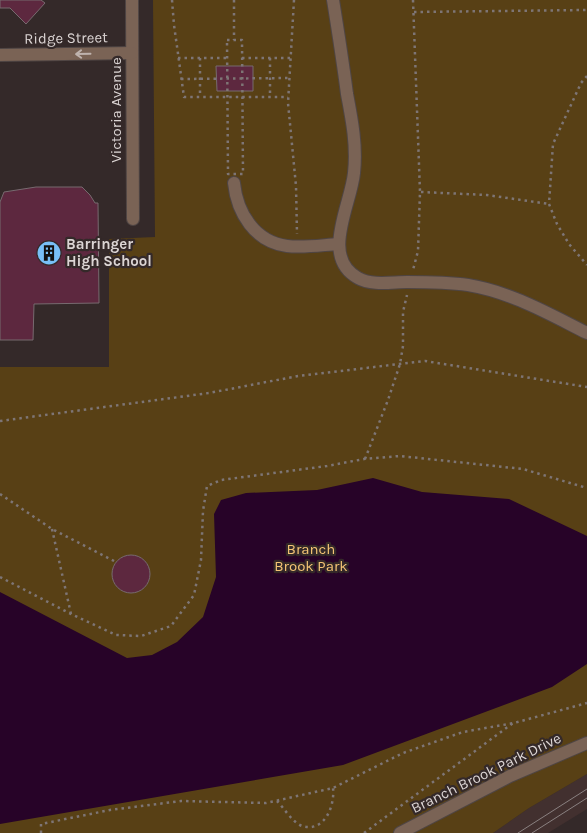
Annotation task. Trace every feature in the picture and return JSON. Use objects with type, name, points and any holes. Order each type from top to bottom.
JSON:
[{"type":"street","name":"Victoria Avenue","points":[[132,0],[133,220]]},
{"type":"street","points":[[333,0],[355,146],[353,181],[338,237],[339,253],[345,265],[352,274],[362,280],[377,282],[446,282],[483,288],[518,299],[587,333]]},
{"type":"street","name":"Ridge Street","points":[[0,55],[132,53]]},
{"type":"street","points":[[234,183],[242,213],[251,227],[262,237],[292,246],[338,244]]},
{"type":"street","name":"Branch Brook Park Drive","points":[[400,833],[510,776],[587,743]]},
{"type":"path","points":[[172,0],[184,97],[288,96]]},
{"type":"path","points":[[234,0],[234,40]]},
{"type":"path","points":[[294,0],[288,96],[296,186],[297,233]]},
{"type":"path","points":[[413,0],[420,192],[418,251],[413,270]]},
{"type":"path","points":[[413,12],[587,10]]},
{"type":"path","points":[[227,40],[242,40],[242,58],[243,174],[228,174],[227,40]]},
{"type":"path","points":[[178,58],[227,58]]},
{"type":"path","points":[[200,58],[200,97]]},
{"type":"path","points":[[242,58],[290,58]]},
{"type":"path","points":[[270,58],[270,97]]},
{"type":"path","points":[[587,76],[581,82],[553,144],[549,204],[557,224],[569,244],[587,265]]},
{"type":"path","points":[[181,79],[289,78]]},
{"type":"path","points":[[420,192],[487,195],[549,204]]},
{"type":"path","points":[[364,459],[388,400],[400,364],[403,346],[403,312],[407,295]]},
{"type":"path","points":[[0,421],[209,393],[298,376],[425,361],[587,387]]},
{"type":"path","points":[[0,577],[116,635],[141,636],[171,626],[194,595],[200,560],[203,511],[207,486],[221,480],[327,466],[364,459],[400,456],[523,469],[587,488]]},
{"type":"path","points":[[0,494],[52,529],[116,562]]},
{"type":"path","points":[[52,529],[71,614]]},
{"type":"path","points":[[41,833],[41,824],[110,810],[181,801],[266,803],[333,788],[403,753],[463,732],[514,722],[587,703]]},
{"type":"path","points":[[364,833],[514,722]]},
{"type":"path","points":[[277,801],[302,826],[312,828],[322,824],[330,814],[334,797],[333,788]]},
{"type":"shaded area","points":[[373,478],[422,492],[509,499],[587,536],[587,664],[552,687],[343,765],[0,824],[0,592],[127,658],[152,655],[177,642],[203,617],[216,577],[214,514],[221,500],[246,493],[317,490]]},
{"type":"shaded area","points":[[587,774],[587,809],[548,833],[493,833],[529,808]]},
{"type":"green space","name":"Branch Brook Park","points":[[153,0],[587,0],[587,774],[529,808],[493,833],[0,833],[0,367],[109,367],[109,239],[155,237]]},
{"type":"building","points":[[0,0],[41,0],[45,3],[26,24],[10,8],[0,8]]},
{"type":"building","points":[[216,66],[253,66],[253,91],[217,91]]},
{"type":"building","name":"Barringer High School","points":[[36,187],[82,187],[95,203],[98,203],[99,303],[34,304],[33,340],[0,340],[0,202],[4,192]]},
{"type":"building","points":[[131,555],[145,560],[150,574],[145,588],[131,593],[117,588],[112,574],[117,560]]},
{"type":"tram line","points":[[518,833],[587,789]]},
{"type":"tram line","points":[[532,833],[587,798]]},
{"type":"place","name":"Barringer High School","points":[[49,253]]}]
